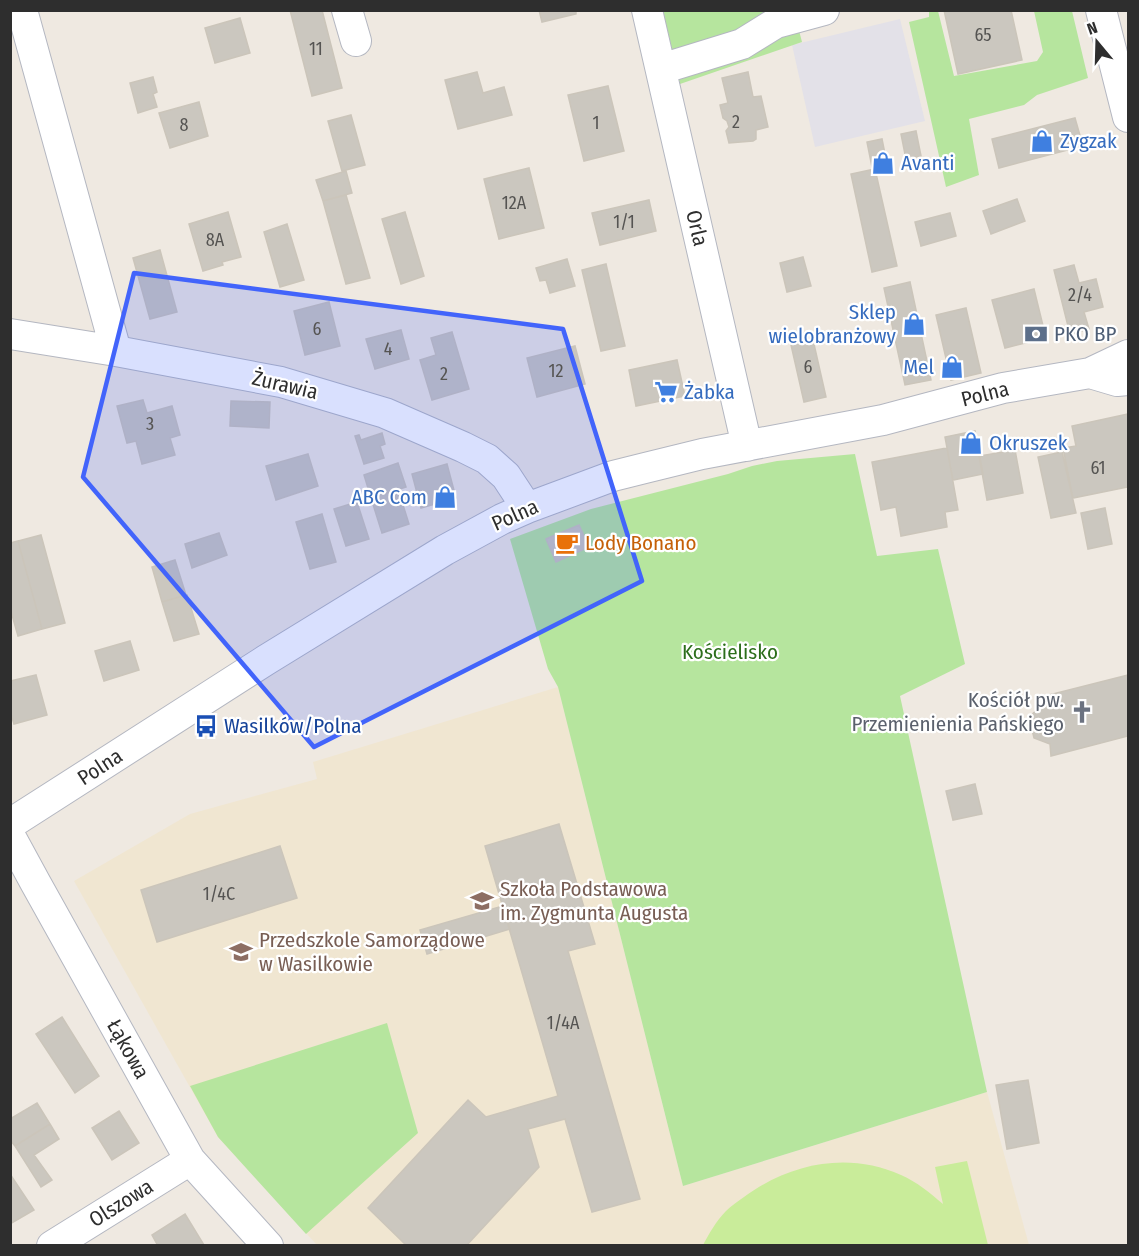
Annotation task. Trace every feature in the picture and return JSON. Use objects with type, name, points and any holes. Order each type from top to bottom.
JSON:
[{"type":"street","points":[[22,10],[116,351]]},
{"type":"street","points":[[347,10],[356,41]]},
{"type":"street","name":"Orla","points":[[647,10],[747,446]]},
{"type":"street","points":[[661,69],[742,44],[776,23],[824,10]]},
{"type":"street","points":[[1101,10],[1128,117]]},
{"type":"street","name":"Żurawia","points":[[10,333],[281,382],[385,413],[487,459],[506,476],[527,508]]},
{"type":"street","name":"Polna","points":[[10,825],[266,660],[435,556],[502,519],[527,508],[613,476],[676,460],[883,420],[1003,388],[1090,373],[1128,355]]},
{"type":"street","name":"Polna","points":[[1090,373],[1117,381],[1128,380]]},
{"type":"street","name":"Łąkowa","points":[[10,836],[190,1160],[268,1245]]},
{"type":"street","name":"Olszowa","points":[[52,1245],[190,1160]]},
{"type":"highlighted area","points":[[134,273],[563,329],[642,581],[314,747],[83,477]]},
{"type":"shaded area","points":[[900,19],[925,121],[815,147],[792,45]]},
{"type":"shaded area","name":"Szkoła Podstawowa im. Zygmunta Augusta","points":[[558,687],[683,1186],[987,1092],[1029,1245],[317,1245],[218,1137],[74,881],[190,814],[317,779],[313,762]]},
{"type":"green space","points":[[663,11],[794,11],[802,42],[680,84]]},
{"type":"green space","points":[[938,11],[954,76],[1037,61],[1043,52],[1034,11],[1072,11],[1088,78],[1037,95],[1024,105],[969,119],[979,175],[946,187],[909,22],[929,17],[929,12]]},
{"type":"green space","name":"Kościelisko","points":[[855,454],[877,556],[938,549],[965,664],[900,696],[987,1092],[683,1186],[558,687],[548,669],[510,539],[591,509],[752,466],[777,461]]},
{"type":"green space","points":[[387,1023],[418,1133],[306,1234],[218,1137],[190,1086]]},
{"type":"green space","points":[[967,1161],[988,1245],[703,1245],[719,1219],[732,1205],[762,1185],[800,1169],[840,1162],[881,1168],[912,1181],[943,1204],[935,1167]]},
{"type":"building","points":[[290,10],[322,10],[342,88],[312,96]]},
{"type":"building","points":[[539,10],[576,10],[576,14],[542,22]]},
{"type":"building","points":[[944,10],[1011,10],[1022,60],[958,74]]},
{"type":"building","points":[[240,18],[250,53],[215,63],[205,28]]},
{"type":"building","points":[[477,72],[483,93],[504,87],[512,115],[458,129],[445,80]]},
{"type":"building","points":[[748,72],[753,97],[761,96],[768,127],[756,130],[756,139],[753,141],[729,143],[726,131],[729,127],[723,118],[720,105],[728,103],[722,78]]},
{"type":"building","points":[[153,77],[157,92],[153,94],[157,107],[138,113],[130,83]]},
{"type":"building","points":[[608,86],[624,151],[584,161],[568,95]]},
{"type":"building","points":[[199,102],[208,136],[170,148],[159,113]]},
{"type":"building","points":[[351,115],[365,165],[342,171],[328,121]]},
{"type":"building","points":[[1075,118],[1083,146],[999,168],[992,139]]},
{"type":"building","points":[[916,131],[921,156],[906,159],[901,134]]},
{"type":"building","points":[[882,139],[887,164],[872,167],[867,142]]},
{"type":"building","points":[[529,168],[544,228],[499,239],[484,179]]},
{"type":"building","points":[[875,169],[897,266],[872,272],[851,174]]},
{"type":"building","points":[[346,171],[352,193],[323,201],[316,180]]},
{"type":"building","points":[[346,195],[370,278],[346,284],[323,201]]},
{"type":"building","points":[[1017,199],[1025,221],[991,234],[983,211]]},
{"type":"building","points":[[649,200],[656,231],[600,245],[592,213]]},
{"type":"building","points":[[228,212],[241,257],[222,262],[223,265],[203,271],[189,224]]},
{"type":"building","points":[[405,212],[424,276],[401,284],[382,219]]},
{"type":"building","points":[[950,213],[956,236],[921,246],[915,222]]},
{"type":"building","points":[[287,224],[304,280],[280,287],[264,232]]},
{"type":"building","points":[[160,250],[177,312],[150,319],[133,258]]},
{"type":"building","points":[[803,257],[811,286],[787,292],[780,263]]},
{"type":"building","points":[[567,259],[575,286],[550,293],[546,280],[540,281],[536,268]]},
{"type":"building","points":[[606,264],[625,346],[601,351],[582,270]]},
{"type":"building","points":[[1074,265],[1079,283],[1096,279],[1103,307],[1084,312],[1089,329],[1070,334],[1054,270]]},
{"type":"building","points":[[910,282],[931,380],[905,385],[884,288]]},
{"type":"building","points":[[1034,289],[1046,338],[1005,348],[992,300]]},
{"type":"building","points":[[329,302],[340,346],[305,355],[294,311]]},
{"type":"building","points":[[966,308],[981,373],[951,380],[936,315]]},
{"type":"building","points":[[401,330],[409,359],[375,369],[366,339]]},
{"type":"building","points":[[811,331],[826,397],[804,402],[789,336]]},
{"type":"building","points":[[452,332],[469,389],[432,400],[420,360],[436,355],[431,338]]},
{"type":"building","points":[[575,346],[585,384],[537,397],[527,358]]},
{"type":"building","points":[[677,360],[685,396],[636,406],[629,370]]},
{"type":"building","points":[[143,400],[147,413],[172,406],[180,435],[170,438],[175,455],[142,464],[136,441],[127,443],[117,406]]},
{"type":"building","points":[[231,401],[270,402],[269,428],[230,426]]},
{"type":"building","points":[[1128,414],[1128,487],[1073,498],[1063,448],[1076,446],[1072,426]]},
{"type":"building","points":[[975,431],[983,474],[953,480],[945,437]]},
{"type":"building","points":[[382,433],[385,444],[380,446],[384,458],[364,464],[355,436],[359,435],[361,440]]},
{"type":"building","points":[[947,448],[958,510],[945,512],[947,527],[901,536],[896,507],[881,510],[872,462]]},
{"type":"building","points":[[1015,450],[1023,493],[987,500],[979,456]]},
{"type":"building","points":[[1062,452],[1076,513],[1051,518],[1038,457]]},
{"type":"building","points":[[308,454],[318,486],[276,500],[266,466]]},
{"type":"building","points":[[398,463],[406,487],[371,498],[364,475]]},
{"type":"building","points":[[447,464],[456,498],[421,508],[412,474]]},
{"type":"building","points":[[398,489],[409,524],[382,533],[371,498]]},
{"type":"building","points":[[357,502],[369,539],[346,546],[334,509]]},
{"type":"building","points":[[1105,508],[1112,544],[1088,549],[1081,513]]},
{"type":"building","points":[[322,514],[336,562],[310,569],[296,522]]},
{"type":"building","name":"Lody Bonano","points":[[579,525],[589,547],[556,562],[546,539]]},
{"type":"building","points":[[219,533],[227,555],[192,568],[185,544]]},
{"type":"building","points":[[41,535],[65,623],[42,629],[18,541]]},
{"type":"building","points":[[18,541],[42,629],[18,636],[10,608],[10,543]]},
{"type":"building","points":[[175,560],[186,595],[162,602],[152,567]]},
{"type":"building","points":[[187,595],[199,634],[174,641],[162,602]]},
{"type":"building","points":[[130,641],[139,670],[104,681],[95,651]]},
{"type":"building","points":[[36,675],[47,715],[14,724],[10,711],[10,681]]},
{"type":"building","name":"Kościół pw. Przemienienia Pańskiego","points":[[1128,675],[1128,736],[1051,756],[1050,744],[1034,738],[1029,717],[1040,707],[1037,698]]},
{"type":"building","points":[[975,784],[982,814],[953,820],[946,791]]},
{"type":"building","points":[[559,824],[595,944],[568,951],[640,1199],[592,1212],[565,1119],[528,1129],[539,1167],[466,1246],[407,1246],[368,1208],[468,1100],[486,1117],[558,1096],[485,846]]},
{"type":"building","points":[[280,846],[297,898],[157,942],[141,890]]},
{"type":"building","points":[[503,906],[510,929],[427,954],[420,930]]},
{"type":"building","points":[[62,1017],[99,1076],[75,1093],[36,1034]]},
{"type":"building","points":[[1028,1080],[1039,1143],[1007,1149],[996,1085]]},
{"type":"building","points":[[37,1103],[50,1124],[15,1146],[10,1140],[10,1119]]},
{"type":"building","points":[[119,1111],[139,1143],[112,1160],[92,1128]]},
{"type":"building","points":[[50,1124],[59,1139],[34,1155],[52,1180],[41,1187],[15,1146]]},
{"type":"building","points":[[10,1174],[34,1210],[10,1224]]},
{"type":"building","points":[[185,1214],[204,1245],[158,1246],[152,1235]]},
{"type":"place","name":"Zygzak","points":[[1042,141]]},
{"type":"place","name":"Avanti","points":[[883,163]]},
{"type":"place","name":"Sklep wielobranżowy","points":[[914,324]]},
{"type":"place","name":"PKO BP","points":[[1036,334]]},
{"type":"place","name":"Mel","points":[[952,367]]},
{"type":"place","name":"Żabka","points":[[666,392]]},
{"type":"place","name":"Okruszek","points":[[971,443]]},
{"type":"place","name":"ABC Com","points":[[445,497]]},
{"type":"place","name":"Lody Bonano","points":[[567,543]]},
{"type":"place","name":"Kościół pw. Przemienienia Pańskiego","points":[[1082,712]]},
{"type":"place","name":"Wasilków/Polna","points":[[206,726]]},
{"type":"place","name":"Szkoła Podstawowa im. Zygmunta Augusta","points":[[482,901]]},
{"type":"place","name":"Przedszkole Samorządowe w Wasilkowie","points":[[241,952]]}]
